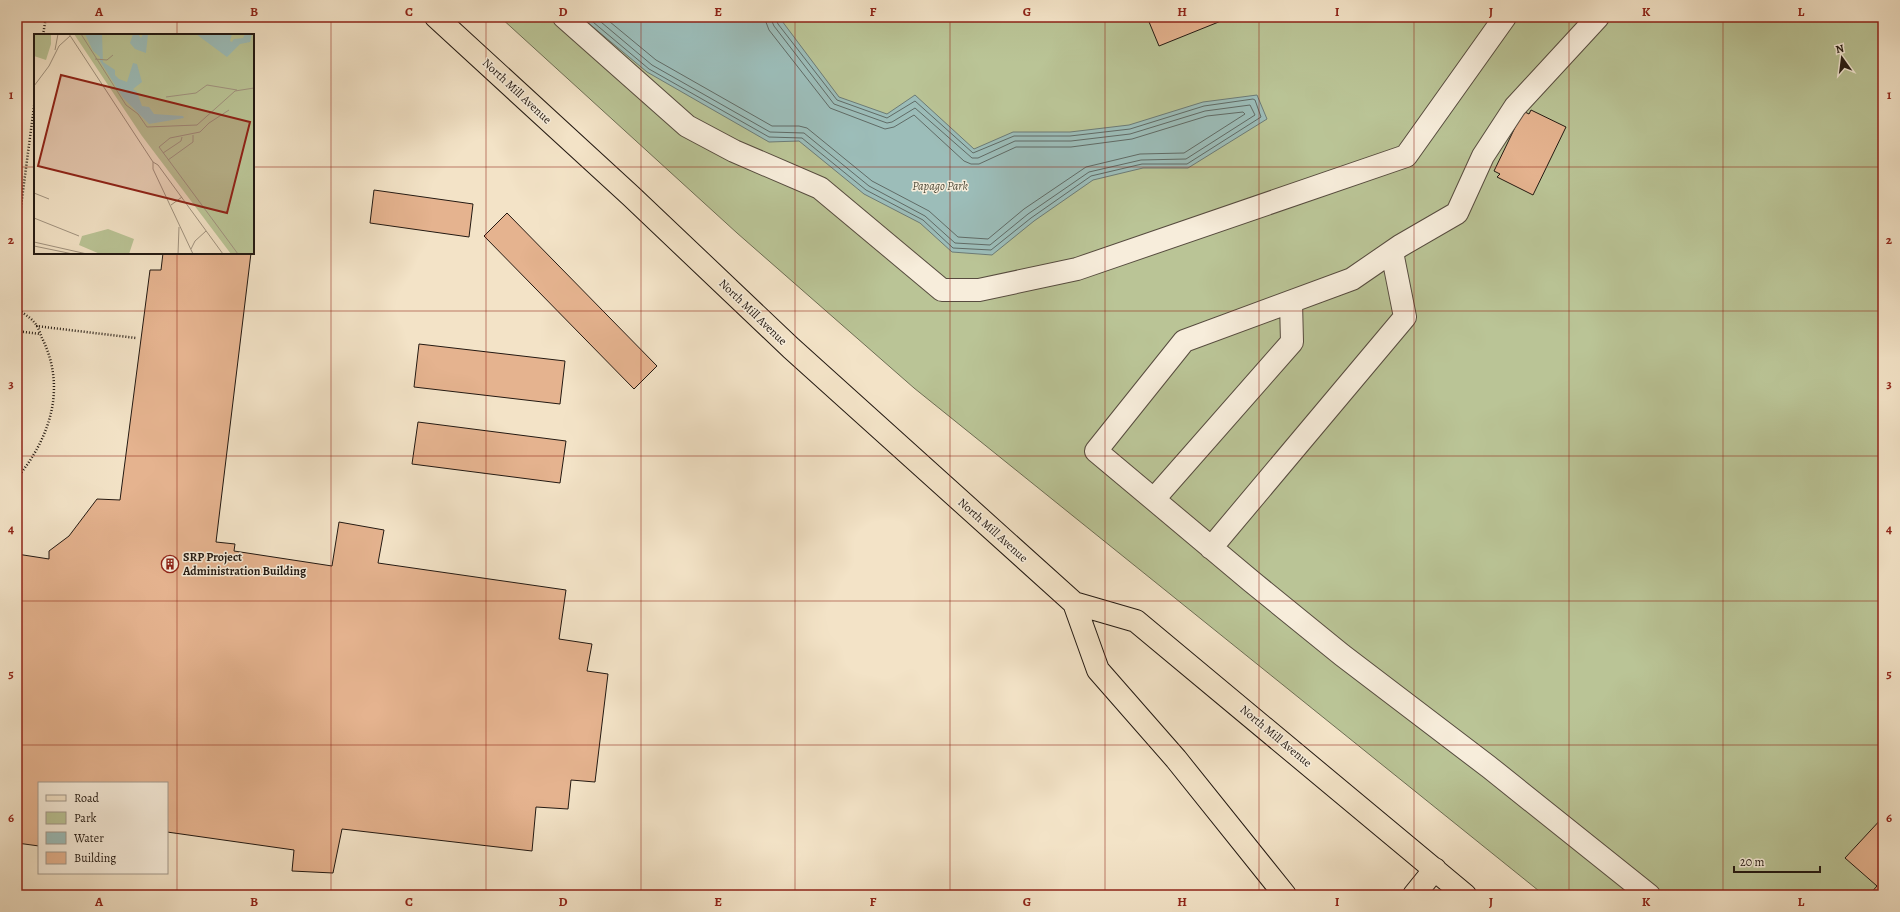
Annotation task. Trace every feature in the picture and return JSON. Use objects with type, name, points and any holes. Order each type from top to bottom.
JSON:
[{"type":"main road","name":"North Mill Avenue","points":[[436,17],[631,196],[791,348],[1074,603],[1136,620],[1465,895]]},
{"type":"main road","name":"North Mill Avenue","points":[[1074,603],[1098,670],[1176,759],[1285,895]]},
{"type":"main road","points":[[1414,895],[1435,870]]},
{"type":"lane","points":[[564,17],[687,126],[734,151],[820,188],[942,290],[979,290],[1077,269],[1406,156],[1505,17]]},
{"type":"lane","points":[[1598,17],[1515,106],[1483,156],[1457,213],[1392,252],[1352,279],[1184,341],[1096,450],[1211,548],[1342,654],[1489,767],[1649,895]]},
{"type":"lane","points":[[1211,548],[1405,317],[1392,252]]},
{"type":"lane","points":[[1154,499],[1292,342],[1291,302]]},
{"type":"path","points":[[43,34],[46,17]]},
{"type":"path","points":[[17,237],[34,107]]},
{"type":"path","points":[[17,308],[34,322],[47,347],[54,375],[53,406],[43,438],[32,460],[17,478]]},
{"type":"path","points":[[36,326],[136,338]]},
{"type":"path","points":[[17,331],[40,334]]},
{"type":"green space","name":"Papago Park","points":[[500,17],[1883,17],[1883,895],[1544,895],[914,388],[737,233]]},
{"type":"water","points":[[581,17],[779,17],[839,97],[887,114],[915,95],[974,149],[1013,132],[1070,132],[1129,125],[1203,102],[1257,95],[1267,119],[1188,168],[1143,168],[1093,180],[1034,221],[992,255],[952,252],[920,223],[864,194],[799,141],[769,142],[647,72]]},
{"type":"building","points":[[1147,17],[1231,17],[1159,46]]},
{"type":"building","points":[[1531,110],[1566,127],[1533,195],[1497,177],[1500,174],[1494,171],[1523,111],[1529,114]]},
{"type":"building","points":[[374,190],[473,204],[469,237],[370,223]]},
{"type":"building","points":[[507,213],[657,366],[634,389],[484,236]]},
{"type":"building","name":"SRP Project Administration Building","points":[[163,254],[251,254],[216,542],[235,544],[234,551],[332,566],[339,522],[384,530],[378,563],[566,590],[559,639],[592,644],[587,671],[608,674],[595,782],[571,780],[568,809],[536,807],[532,851],[342,829],[333,873],[292,871],[294,850],[168,832],[168,782],[38,782],[38,846],[17,843],[17,554],[49,559],[49,551],[69,536],[97,499],[120,500],[150,270],[161,270]]},
{"type":"building","points":[[419,344],[565,361],[560,404],[414,387]]},
{"type":"building","points":[[418,422],[566,441],[560,483],[412,464]]},
{"type":"building","points":[[1883,817],[1883,895],[1869,895],[1877,886],[1845,858]]},
{"type":"place","name":"SRP Project Administration Building","points":[[170,564]]}]
